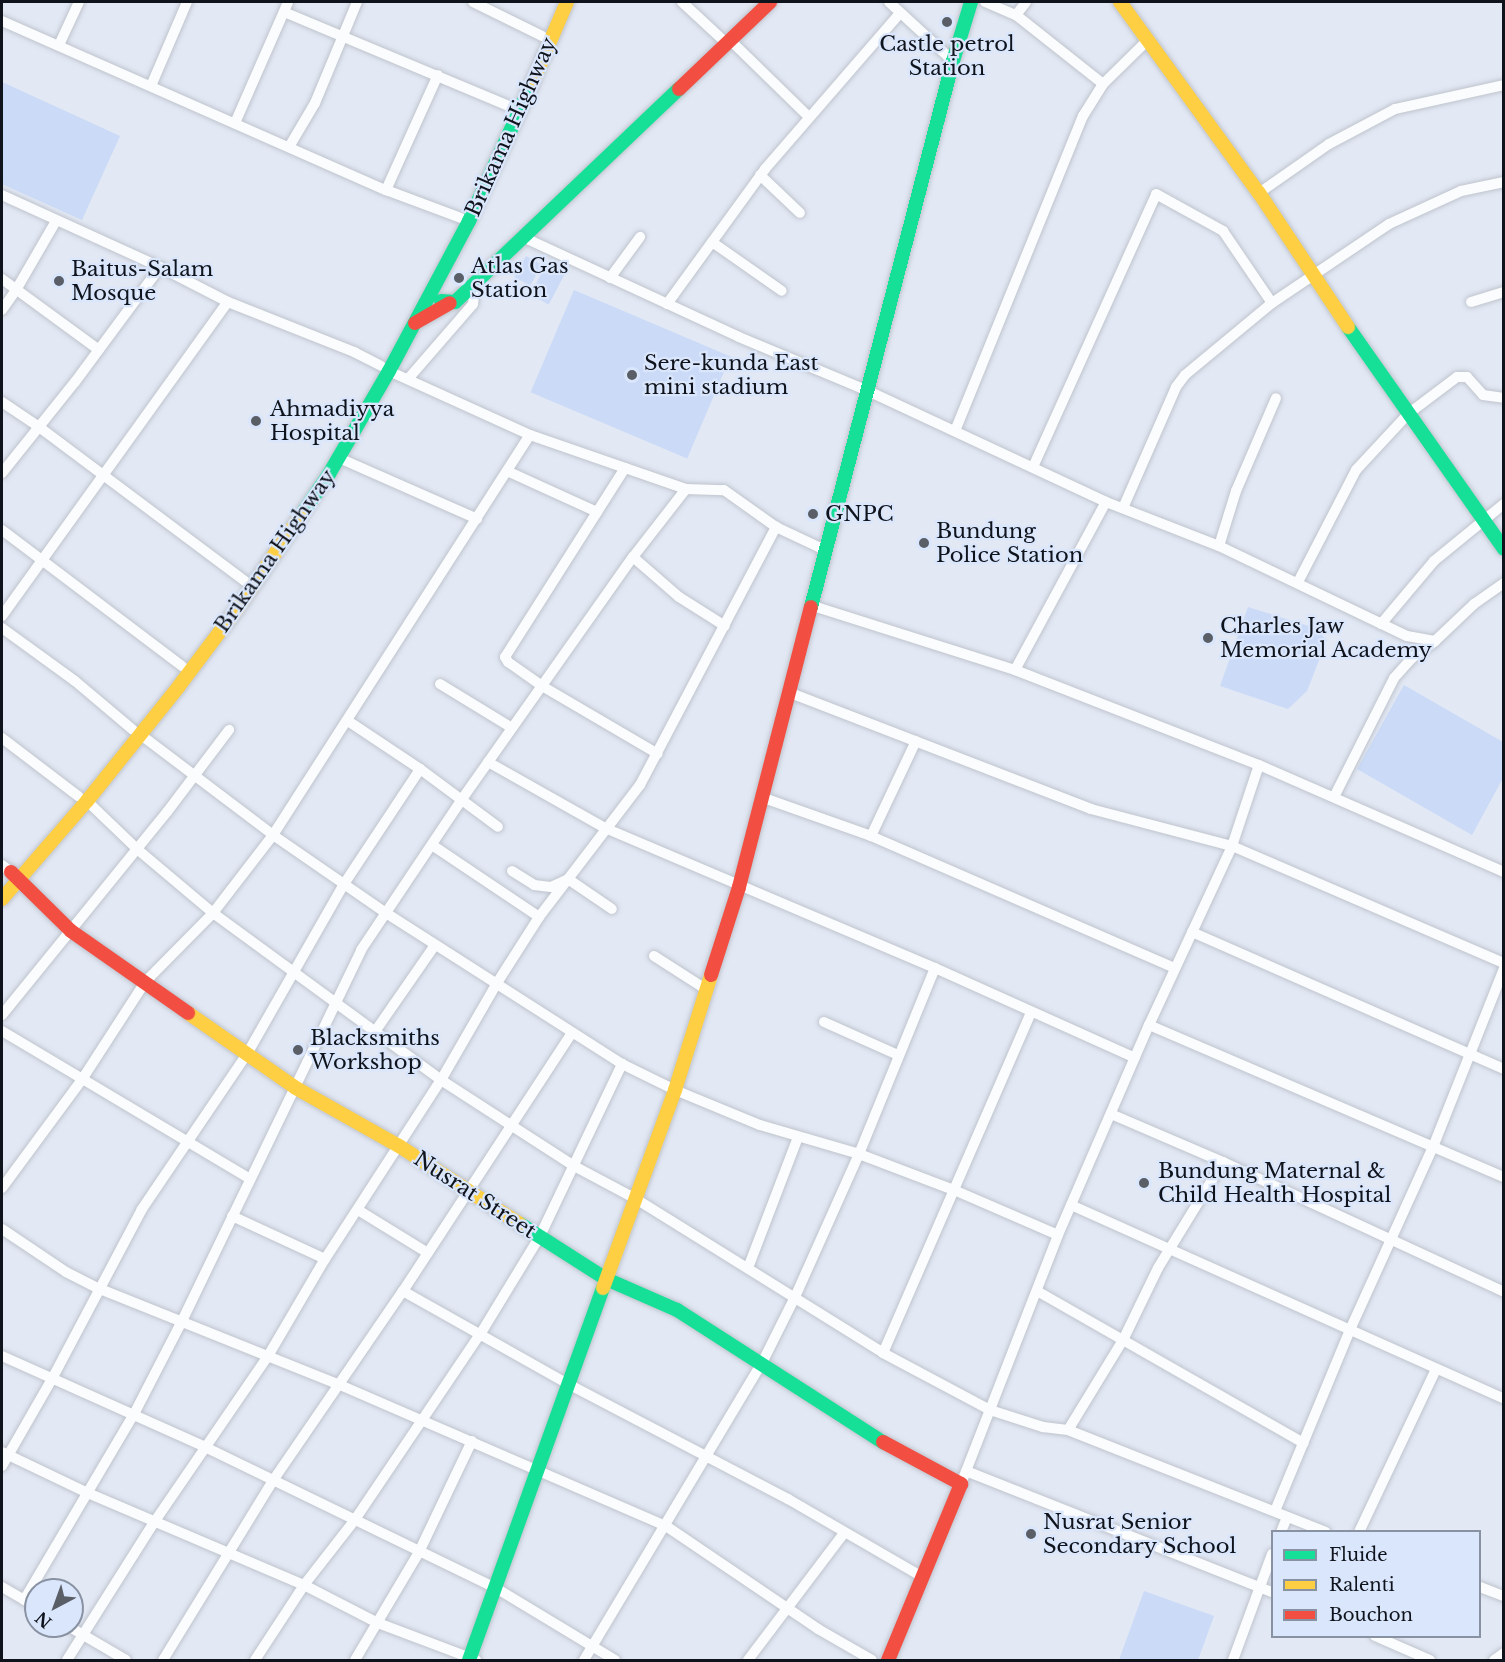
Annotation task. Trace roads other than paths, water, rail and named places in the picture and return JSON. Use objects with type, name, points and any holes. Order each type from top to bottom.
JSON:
[{"type":"main road","name":"Brikama Highway","points":[[137,732],[245,580],[415,323],[428,289],[445,267],[556,2]]},
{"type":"main road","name":"Brikama Highway","points":[[2,883],[82,799],[237,609],[339,458],[517,119],[567,2]]},
{"type":"main road","points":[[415,323],[469,288],[525,238],[770,2]]},
{"type":"main road","points":[[472,1660],[568,1384],[675,1090],[739,887],[866,390],[953,61],[971,2]]},
{"type":"main road","points":[[1120,2],[1259,193],[1312,276],[1503,549]]},
{"type":"main road","points":[[445,267],[454,299]]},
{"type":"main road","points":[[428,289],[454,299]]},
{"type":"main road","name":"Brikama Highway","points":[[2,899],[10,872]]},
{"type":"main road","name":"Nusrat Street","points":[[10,872],[72,931],[296,1088],[399,1146],[606,1279],[677,1310],[904,1455],[964,1478]]},
{"type":"main road","points":[[888,1660],[921,1576],[964,1478]]},
{"type":"street","points":[[59,45],[79,2]]},
{"type":"street","points":[[151,86],[187,2]]},
{"type":"street","points":[[288,147],[315,103],[357,2]]},
{"type":"street","points":[[473,2],[542,36]]},
{"type":"street","points":[[682,2],[809,117]]},
{"type":"street","points":[[889,2],[953,61]]},
{"type":"street","points":[[985,2],[1016,15],[1103,84]]},
{"type":"street","points":[[1016,15],[1026,2]]},
{"type":"street","points":[[235,123],[286,7],[343,35],[511,107]]},
{"type":"street","points":[[667,304],[760,176],[900,13]]},
{"type":"street","points":[[2,21],[386,190],[465,219]]},
{"type":"street","points":[[955,431],[1083,116],[1103,84],[1148,40]]},
{"type":"street","points":[[386,190],[438,75]]},
{"type":"street","points":[[1259,193],[1329,144],[1395,109],[1503,85]]},
{"type":"street","points":[[760,176],[800,213]]},
{"type":"street","points":[[1123,508],[1176,387],[1185,375],[1272,303],[1389,224],[1461,191],[1503,182]]},
{"type":"street","points":[[1033,467],[1156,194],[1222,231],[1272,303]]},
{"type":"street","points":[[2,195],[160,267],[228,302],[354,352],[385,369],[530,435],[686,489],[724,490],[776,527],[825,550]]},
{"type":"street","points":[[2,310],[56,221]]},
{"type":"street","points":[[610,278],[640,237]]},
{"type":"street","points":[[525,238],[667,304],[866,390],[1106,502],[1219,546],[1407,636],[1435,641]]},
{"type":"street","points":[[711,242],[782,291]]},
{"type":"street","points":[[2,473],[99,350],[160,267]]},
{"type":"street","points":[[2,279],[99,350]]},
{"type":"street","points":[[408,379],[473,304],[474,296],[469,288]]},
{"type":"street","points":[[1471,302],[1503,292]]},
{"type":"street","points":[[2,616],[228,302]]},
{"type":"street","points":[[1298,582],[1356,470],[1408,414],[1457,377],[1467,377],[1483,395],[1503,398]]},
{"type":"street","points":[[1219,546],[1236,491],[1276,399]]},
{"type":"street","points":[[2,402],[245,580]]},
{"type":"street","points":[[2,1188],[83,1078],[145,982],[213,913],[273,835],[530,435]]},
{"type":"street","points":[[339,458],[477,519]]},
{"type":"street","points":[[625,468],[506,654],[508,662],[542,686],[658,754]]},
{"type":"street","points":[[507,471],[597,512]]},
{"type":"street","points":[[37,1578],[133,1416],[182,1321],[361,950],[488,762],[633,557],[686,489]]},
{"type":"street","points":[[1015,670],[1106,502]]},
{"type":"street","points":[[1381,624],[1434,561],[1503,504]]},
{"type":"street","points":[[84,1633],[155,1521],[268,1356],[325,1259],[441,1080],[496,983],[539,917],[640,785],[776,527]]},
{"type":"street","points":[[2,531],[182,666]]},
{"type":"street","points":[[633,557],[679,597],[725,626]]},
{"type":"street","points":[[1334,797],[1394,678],[1412,658],[1435,641],[1474,604],[1503,583]]},
{"type":"street","points":[[810,605],[1015,670],[1259,765],[1503,872]]},
{"type":"street","points":[[2,628],[75,681],[194,777],[273,835],[386,913],[622,1064],[675,1090],[798,1137],[859,1154],[954,1190],[1058,1235]]},
{"type":"street","points":[[440,684],[512,728]]},
{"type":"street","points":[[788,692],[1090,809],[1232,846],[1503,963]]},
{"type":"street","points":[[348,721],[420,769],[498,827]]},
{"type":"street","points":[[2,1015],[72,931],[229,730]]},
{"type":"street","points":[[2,738],[82,799],[213,913],[441,1080],[574,1166],[636,1199],[883,1353],[990,1410],[1043,1426],[1068,1430],[1321,1530]]},
{"type":"street","points":[[871,837],[916,741]]},
{"type":"street","points":[[488,762],[605,828],[739,887],[935,968],[1135,1058]]},
{"type":"street","points":[[1259,765],[1232,846],[1149,1025],[1058,1235],[964,1478],[1271,1592]]},
{"type":"street","points":[[2,1466],[5,1453],[52,1379],[142,1209],[247,1054],[344,884],[420,769]]},
{"type":"street","points":[[761,797],[871,837],[1175,968]]},
{"type":"street","points":[[432,845],[539,917]]},
{"type":"street","points":[[512,871],[534,885],[551,887],[568,879]]},
{"type":"street","points":[[568,879],[612,909]]},
{"type":"street","points":[[1192,932],[1503,1069]]},
{"type":"street","points":[[374,1033],[435,945]]},
{"type":"street","points":[[654,956],[707,990]]},
{"type":"street","points":[[584,1660],[762,1363],[795,1297],[859,1154],[935,968]]},
{"type":"street","points":[[1275,1511],[1349,1332],[1433,1148],[1503,969]]},
{"type":"street","points":[[883,1353],[1031,1012]]},
{"type":"street","points":[[824,1022],[898,1055]]},
{"type":"street","points":[[1149,1025],[1503,1177]]},
{"type":"street","points":[[2,1031],[128,1104],[250,1179]]},
{"type":"street","points":[[163,1660],[272,1482],[404,1291],[572,1033]]},
{"type":"street","points":[[258,1660],[304,1585],[354,1521],[420,1420],[481,1333],[540,1236],[622,1064]]},
{"type":"street","points":[[1111,1114],[1223,1162],[1503,1292]]},
{"type":"street","points":[[748,1268],[798,1137]]},
{"type":"street","points":[[1068,1430],[1123,1340],[1170,1249],[1223,1162]]},
{"type":"street","points":[[1071,1205],[1349,1332],[1503,1399]]},
{"type":"street","points":[[358,1210],[428,1253]]},
{"type":"street","points":[[232,1216],[325,1259]]},
{"type":"street","points":[[2,1229],[66,1272],[100,1289],[340,1384],[666,1526],[787,1608],[872,1660]]},
{"type":"street","points":[[404,1291],[568,1384],[705,1458],[788,1499],[921,1576]]},
{"type":"street","points":[[1037,1291],[1304,1443]]},
{"type":"street","points":[[2,1356],[205,1447],[272,1482],[496,1588],[615,1660]]},
{"type":"street","points":[[1360,1530],[1436,1369]]},
{"type":"street","points":[[355,1660],[418,1552],[472,1441]]},
{"type":"street","points":[[5,1453],[88,1493],[304,1585],[378,1623],[472,1660]]},
{"type":"street","points":[[1282,1530],[1287,1517]]},
{"type":"street","points":[[748,1660],[844,1533]]},
{"type":"street","points":[[1233,1660],[1271,1557]]},
{"type":"street","points":[[2,1587],[24,1600]]},
{"type":"street","points":[[1481,1588],[1503,1596]]},
{"type":"street","points":[[84,1636],[126,1660]]},
{"type":"street","points":[[67,1660],[81,1638]]},
{"type":"street","points":[[1380,1638],[1430,1660]]},
{"type":"street","points":[[1494,1660],[1503,1653]]},
{"type":"place","name":"Castle petrol Station","points":[[947,22]]},
{"type":"place","name":"Atlas Gas Station","points":[[459,278]]},
{"type":"place","name":"Baitus-Salam Mosque","points":[[59,281]]},
{"type":"place","name":"Sere-kunda East mini stadium","points":[[632,375]]},
{"type":"place","name":"Ahmadiyya Hospital","points":[[256,421]]},
{"type":"place","name":"GNPC","points":[[813,514]]},
{"type":"place","name":"Bundung Police Station","points":[[924,543]]},
{"type":"place","name":"Charles Jaw Memorial Academy","points":[[1208,638]]},
{"type":"place","name":"Blacksmiths Workshop","points":[[298,1050]]},
{"type":"place","name":"Bundung Maternal & Child Health Hospital","points":[[1144,1183]]},
{"type":"place","name":"Nusrat Senior Secondary School","points":[[1031,1534]]}]
